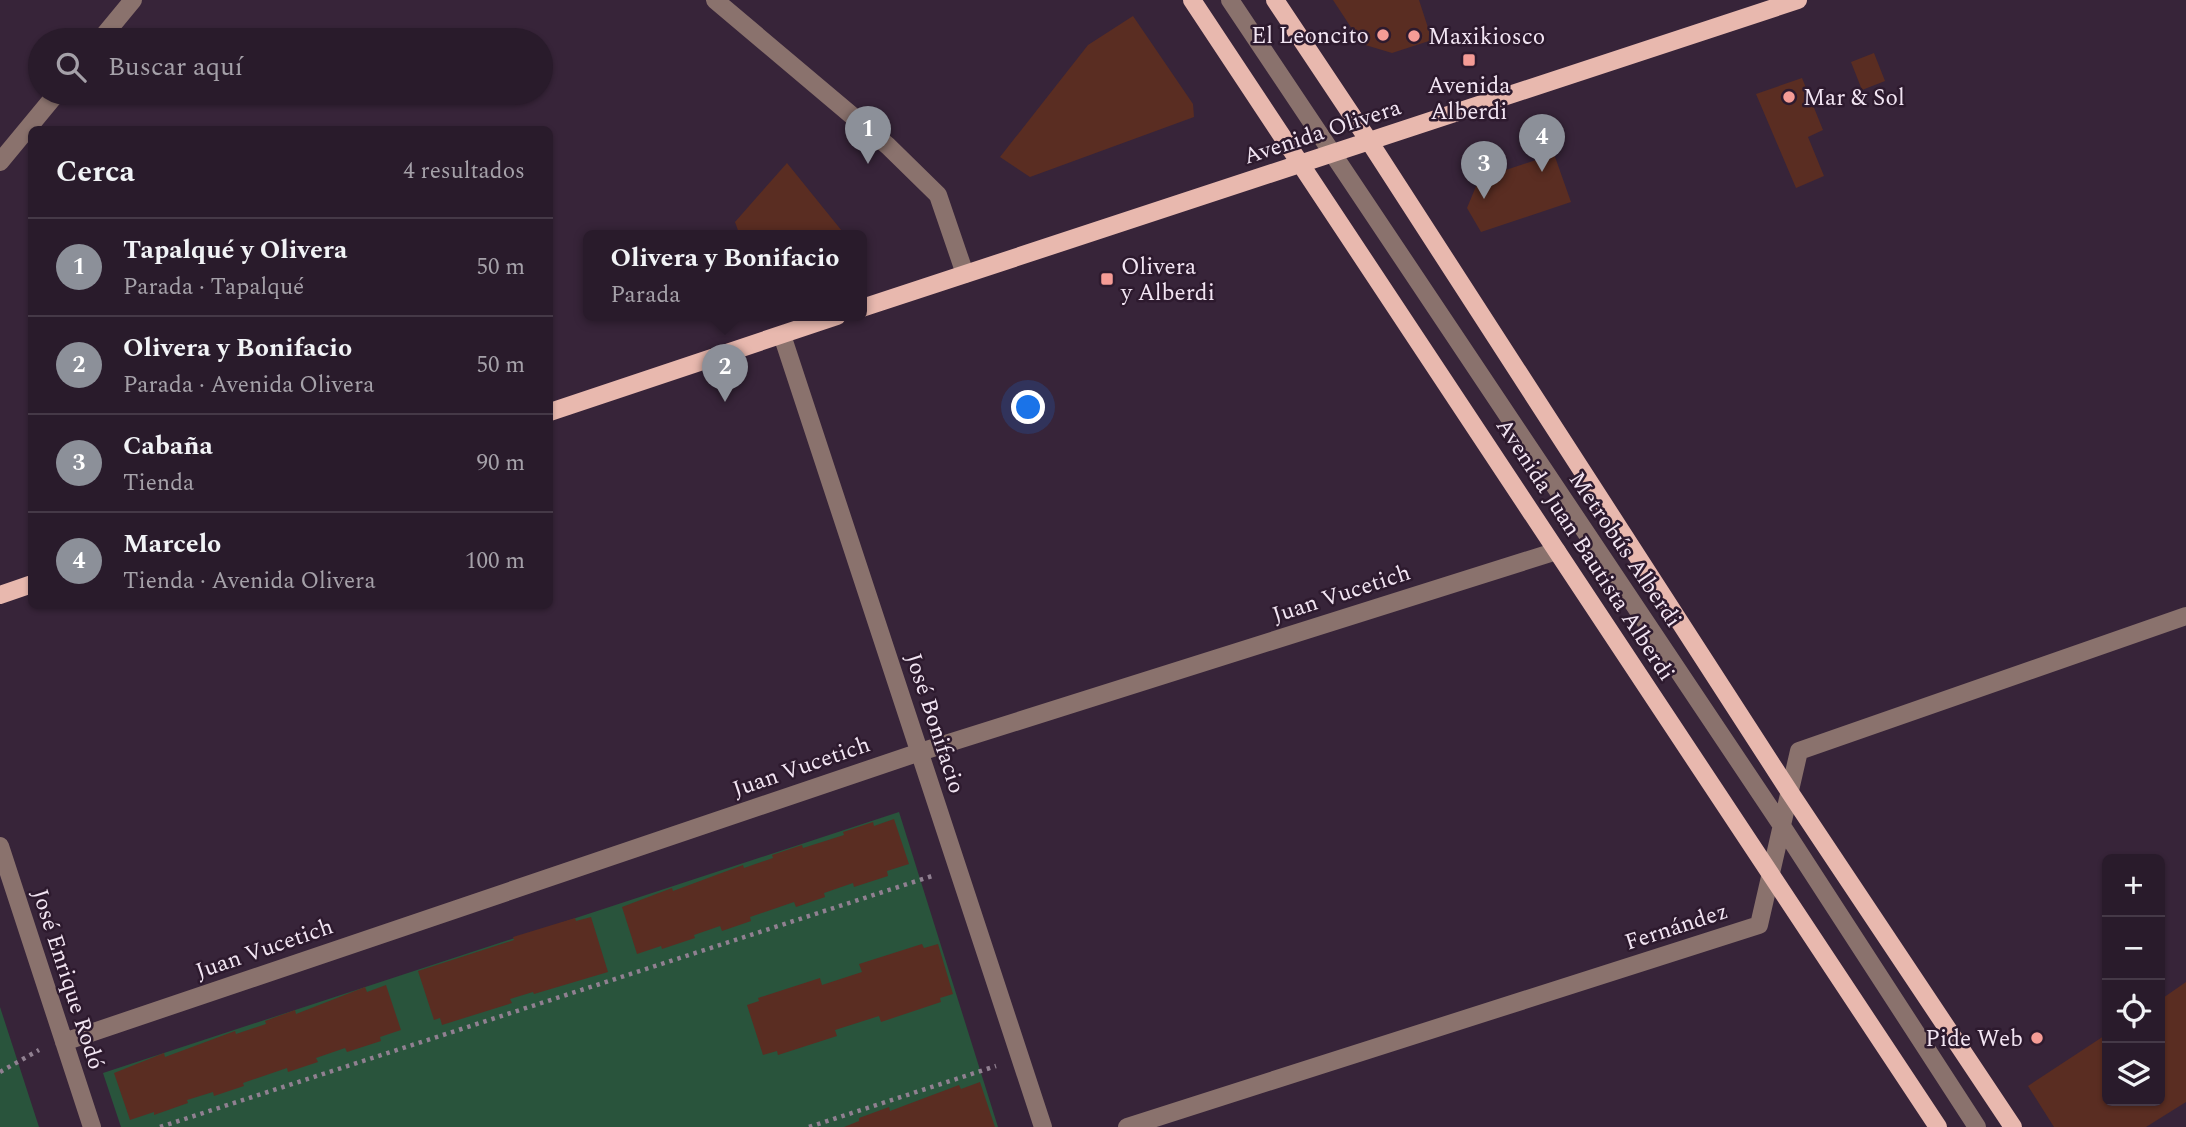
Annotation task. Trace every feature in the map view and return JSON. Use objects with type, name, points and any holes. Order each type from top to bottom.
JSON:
[{"type":"main road","name":"Avenida Juan Bautista Alberdi","points":[[1192,0],[1938,1127]]},
{"type":"main road","name":"Avenida Juan Bautista Alberdi","points":[[1275,0],[1370,141],[1789,791],[2013,1127]]},
{"type":"main road","name":"Avenida Olivera","points":[[867,306],[1798,0]]},
{"type":"main road","points":[[553,411],[823,321]]},
{"type":"main road","points":[[0,595],[28,585]]},
{"type":"street","points":[[110,28],[133,0]]},
{"type":"street","points":[[715,0],[888,146],[938,195],[965,274]]},
{"type":"street","name":"Metrobús Alberdi","points":[[1230,0],[1782,826],[1978,1127]]},
{"type":"street","points":[[30,126],[47,105]]},
{"type":"street","points":[[0,162],[28,128]]},
{"type":"street","name":"José Bonifacio","points":[[782,335],[1043,1127]]},
{"type":"street","name":"Juan Vucetich","points":[[57,1043],[920,752],[1558,551]]},
{"type":"street","name":"Fernández","points":[[1127,1127],[1759,925],[1799,751],[2186,616]]},
{"type":"street","name":"José Enrique Rodó","points":[[0,846],[57,1043],[92,1127]]},
{"type":"path","points":[[160,1127],[943,872]]},
{"type":"path","points":[[0,1072],[57,1043]]},
{"type":"path","points":[[809,1127],[1003,1064]]},
{"type":"green space","points":[[899,812],[998,1127],[121,1127],[103,1073]]},
{"type":"green space","points":[[0,1007],[39,1127],[0,1127]]},
{"type":"building","points":[[1333,0],[1419,0],[1432,40],[1392,53],[1362,44]]},
{"type":"building","points":[[1133,16],[1193,104],[1194,117],[1030,177],[1000,157],[1088,45]]},
{"type":"building","points":[[1874,53],[1885,81],[1862,90],[1851,62]]},
{"type":"building","points":[[1802,78],[1823,130],[1808,137],[1824,176],[1796,188],[1756,94]]},
{"type":"building","points":[[1554,154],[1571,202],[1481,232],[1467,208],[1479,179]]},
{"type":"building","points":[[787,163],[841,230],[738,230],[735,222]]},
{"type":"building","points":[[894,819],[909,864],[887,871],[888,876],[854,887],[853,883],[796,907],[794,902],[750,917],[751,921],[722,931],[720,926],[694,935],[695,938],[637,954],[622,907],[743,865],[744,868],[802,845],[803,848],[844,835],[843,832],[873,822],[874,826]]},
{"type":"building","points":[[591,917],[608,972],[510,999],[512,1003],[442,1025],[440,1018],[434,1020],[418,971],[514,940],[513,937],[575,918],[576,921]]},
{"type":"building","points":[[922,944],[924,948],[938,944],[953,994],[940,998],[941,1002],[881,1022],[879,1016],[835,1030],[837,1036],[778,1055],[777,1051],[763,1055],[747,1005],[759,1001],[758,998],[820,978],[822,985],[862,972],[859,964]]},
{"type":"building","points":[[2186,982],[2186,1102],[2146,1127],[2054,1127],[2028,1086],[2102,1037],[2102,1106],[2165,1106],[2165,997]]},
{"type":"building","points":[[386,985],[401,1030],[380,1037],[381,1041],[347,1052],[345,1048],[316,1058],[318,1062],[288,1072],[287,1068],[214,1096],[213,1092],[154,1115],[154,1112],[130,1120],[114,1073],[164,1053],[165,1057],[235,1031],[236,1034],[266,1024],[265,1021],[295,1010],[296,1014],[365,987],[367,992]]},
{"type":"building","points":[[980,1082],[995,1127],[844,1127],[859,1121],[859,1118],[889,1107],[890,1111],[959,1085],[961,1089]]},
{"type":"place","name":"El Leoncito","points":[[1383,35]]},
{"type":"place","name":"Maxikiosco","points":[[1414,36]]},
{"type":"place","name":"Avenida Alberdi","points":[[1469,60]]},
{"type":"place","name":"Mar & Sol","points":[[1789,97]]},
{"type":"place","name":"Tapalqué y Olivera","points":[[868,164]]},
{"type":"place","name":"Marcelo","points":[[1542,172]]},
{"type":"place","name":"Cabaña","points":[[1484,199]]},
{"type":"place","name":"Olivera y Alberdi","points":[[1107,279]]},
{"type":"place","name":"Olivera y Bonifacio","points":[[725,402]]},
{"type":"place","name":"Pide Web","points":[[2037,1038]]}]
